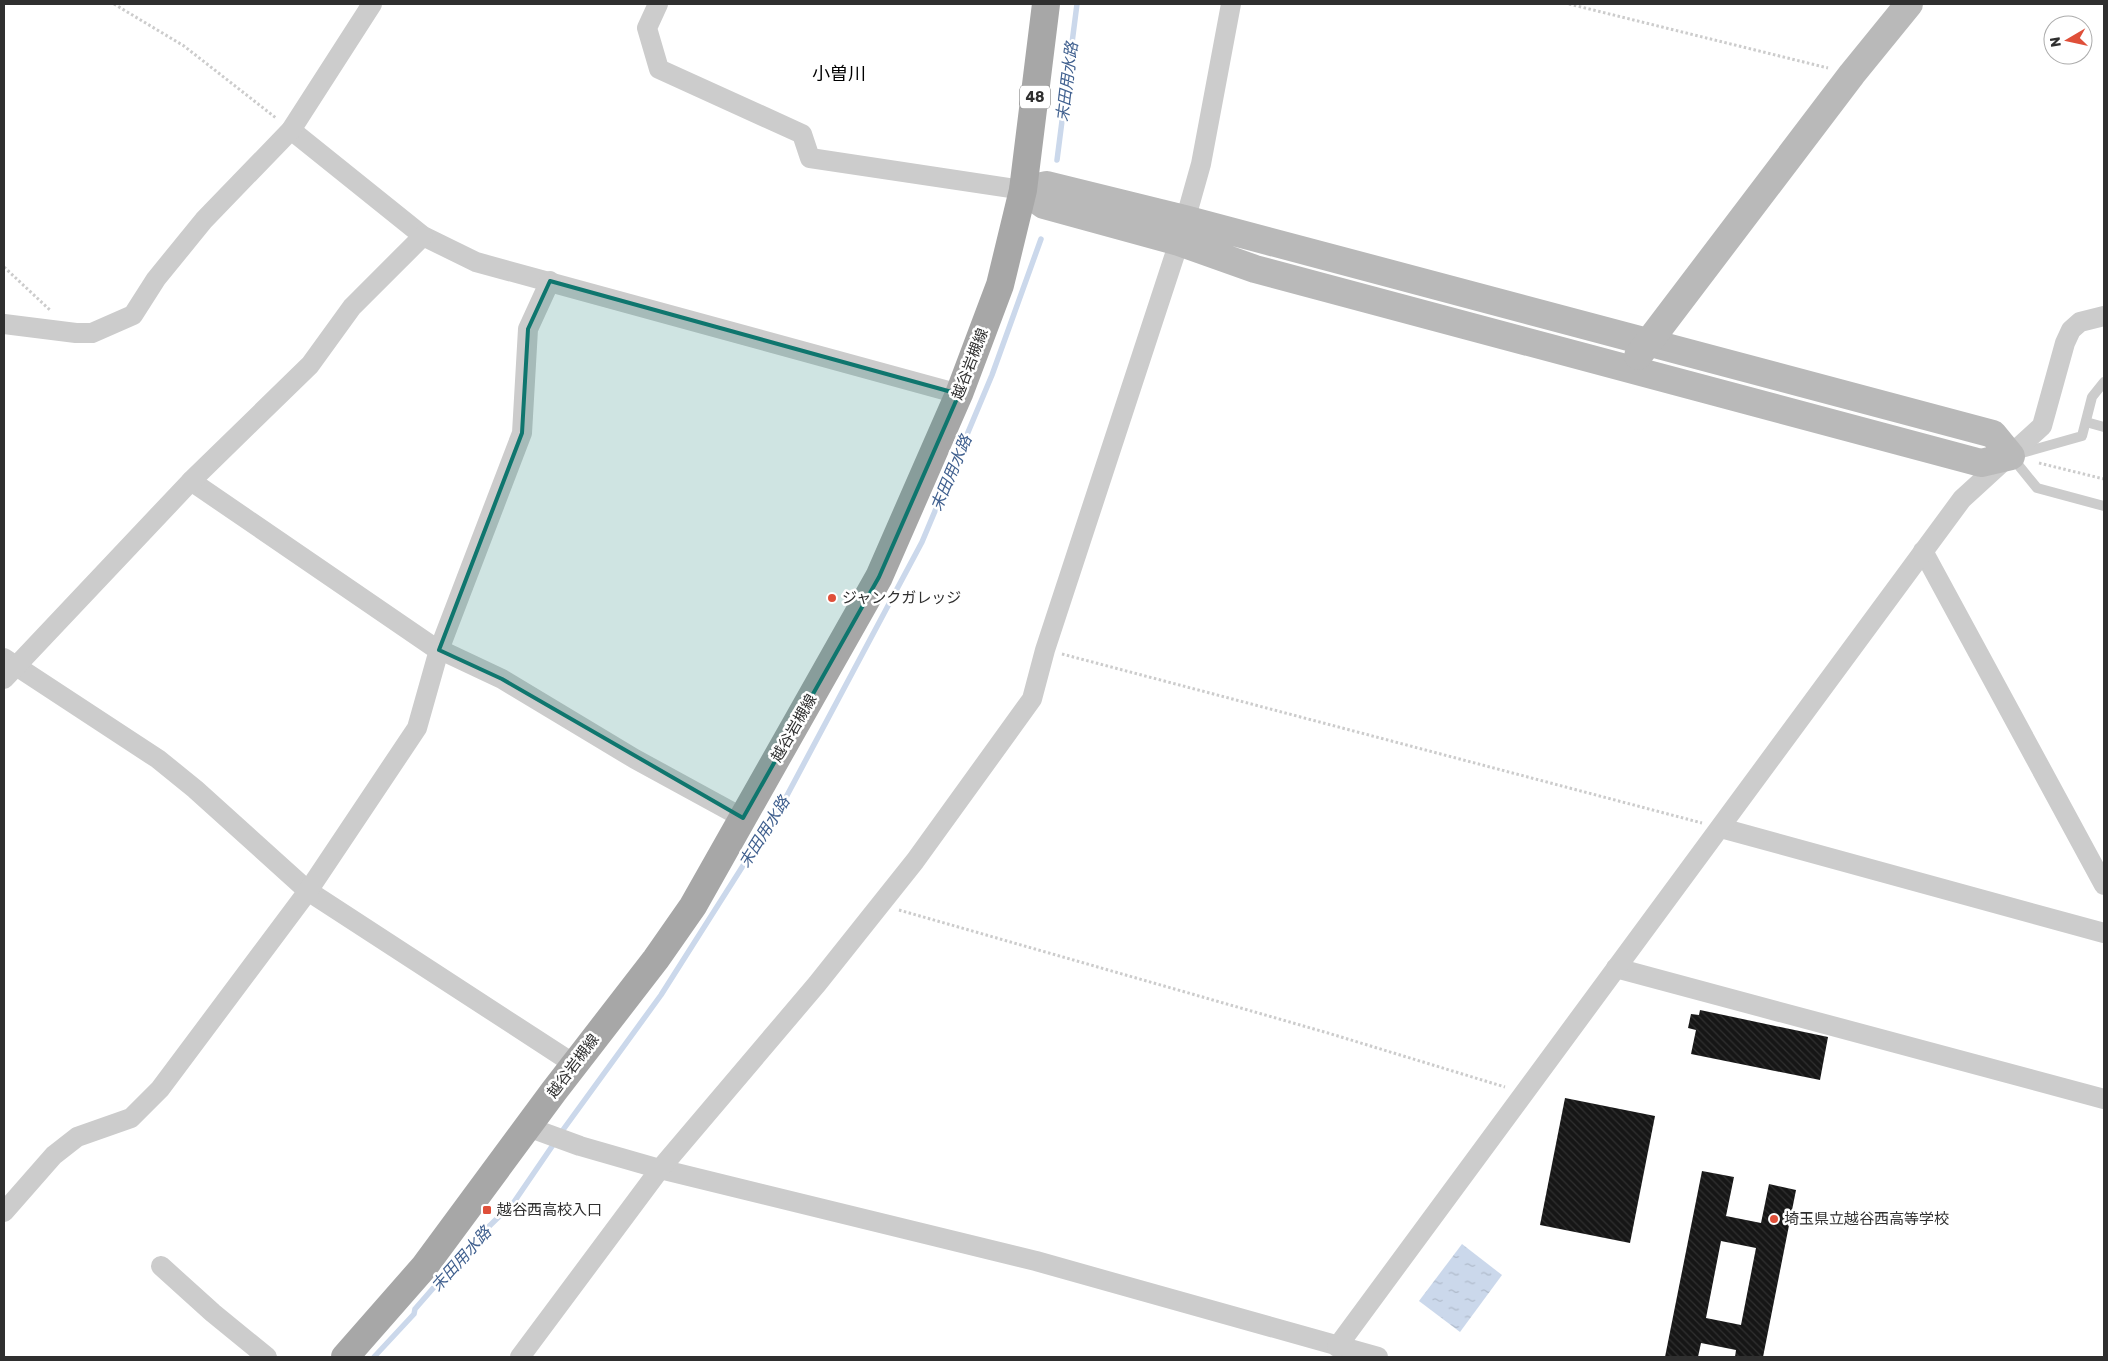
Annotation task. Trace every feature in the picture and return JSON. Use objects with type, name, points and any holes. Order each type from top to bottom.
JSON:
[{"type":"main road","name":"越谷岩槻線","points":[[345,1357],[424,1267],[548,1135],[574,1064],[656,959],[693,906],[879,577],[959,394],[1000,285],[1023,190],[1046,4]]},
{"type":"street","points":[[4,324],[76,333],[92,333],[133,315],[156,279],[204,220],[291,130],[372,4]]},
{"type":"street","points":[[658,4],[647,28],[659,69],[802,134],[810,158],[1023,190],[1044,205],[1182,231],[1648,343],[1994,434],[2011,456]]},
{"type":"street","points":[[520,1357],[660,1168],[817,984],[915,861],[1032,700],[1045,650],[1182,231],[1201,164],[1230,4]]},
{"type":"street","points":[[1629,368],[1852,74],[1909,4]]},
{"type":"street","points":[[291,130],[423,236],[476,262],[959,394]]},
{"type":"street","points":[[1182,231],[1255,269],[1981,463],[2011,456]]},
{"type":"street","points":[[423,236],[352,307],[310,365],[191,481],[8,667],[158,759],[195,789],[308,891],[574,1064]]},
{"type":"street","points":[[4,1212],[54,1155],[77,1137],[131,1118],[160,1089],[308,891],[417,728],[439,650],[522,433],[528,329],[550,281]]},
{"type":"street","points":[[1337,1347],[1962,499],[2042,426],[2065,344],[2072,330],[2080,322],[2104,316]]},
{"type":"street","points":[[191,481],[439,650],[502,679],[635,759],[743,818]]},
{"type":"street","points":[[1923,551],[2104,885]]},
{"type":"street","points":[[1721,828],[2104,933]]},
{"type":"street","points":[[1616,968],[2104,1099]]},
{"type":"street","points":[[548,1135],[660,1168],[1036,1261],[1378,1357]]},
{"type":"street","points":[[161,1266],[213,1313],[267,1357]]},
{"type":"lane","points":[[2104,382],[2092,397],[2082,436],[2011,456],[2037,488],[2104,506]]},
{"type":"lane","points":[[2086,422],[2104,427]]},
{"type":"path","points":[[114,4],[184,46],[291,130]]},
{"type":"path","points":[[1568,4],[1852,74]]},
{"type":"path","points":[[4,267],[76,333]]},
{"type":"path","points":[[2011,456],[2104,479]]},
{"type":"path","points":[[1045,650],[1721,828]]},
{"type":"path","points":[[880,905],[1336,1035],[1524,1093]]},
{"type":"highlighted area","points":[[550,281],[959,394],[879,577],[743,818],[502,679],[439,650],[522,433],[528,329]]},
{"type":"water","points":[[1462,1244],[1502,1275],[1460,1332],[1419,1301]]},
{"type":"building","points":[[1700,1010],[1828,1037],[1820,1080],[1691,1054],[1696,1030],[1688,1028],[1691,1014],[1699,1015]]},
{"type":"building","points":[[1565,1098],[1655,1116],[1630,1243],[1540,1225]]},
{"type":"building","points":[[1702,1171],[1734,1177],[1726,1216],[1761,1223],[1769,1184],[1796,1190],[1763,1357],[1735,1357],[1736,1350],[1701,1343],[1698,1357],[1665,1357]],"holes":[[[1721,1241],[1756,1248],[1741,1325],[1706,1318]]]},
{"type":"waterway","name":"末田用水路","points":[[1057,160],[1077,4]]},
{"type":"waterway","name":"末田用水路","points":[[560,1134],[661,995],[784,801],[922,542],[992,375],[1041,239]]},
{"type":"waterway","name":"末田用水路","points":[[374,1357],[414,1314],[415,1309],[476,1239],[514,1202],[555,1142]]},
{"type":"place","name":"ジャンクガレッジ","points":[[832,598]]},
{"type":"place","name":"越谷西高校入口","points":[[487,1210]]},
{"type":"place","name":"埼玉県立越谷西高等学校","points":[[1774,1219]]},
{"type":"district","name":"小曽川","points":[[839,74]]}]
